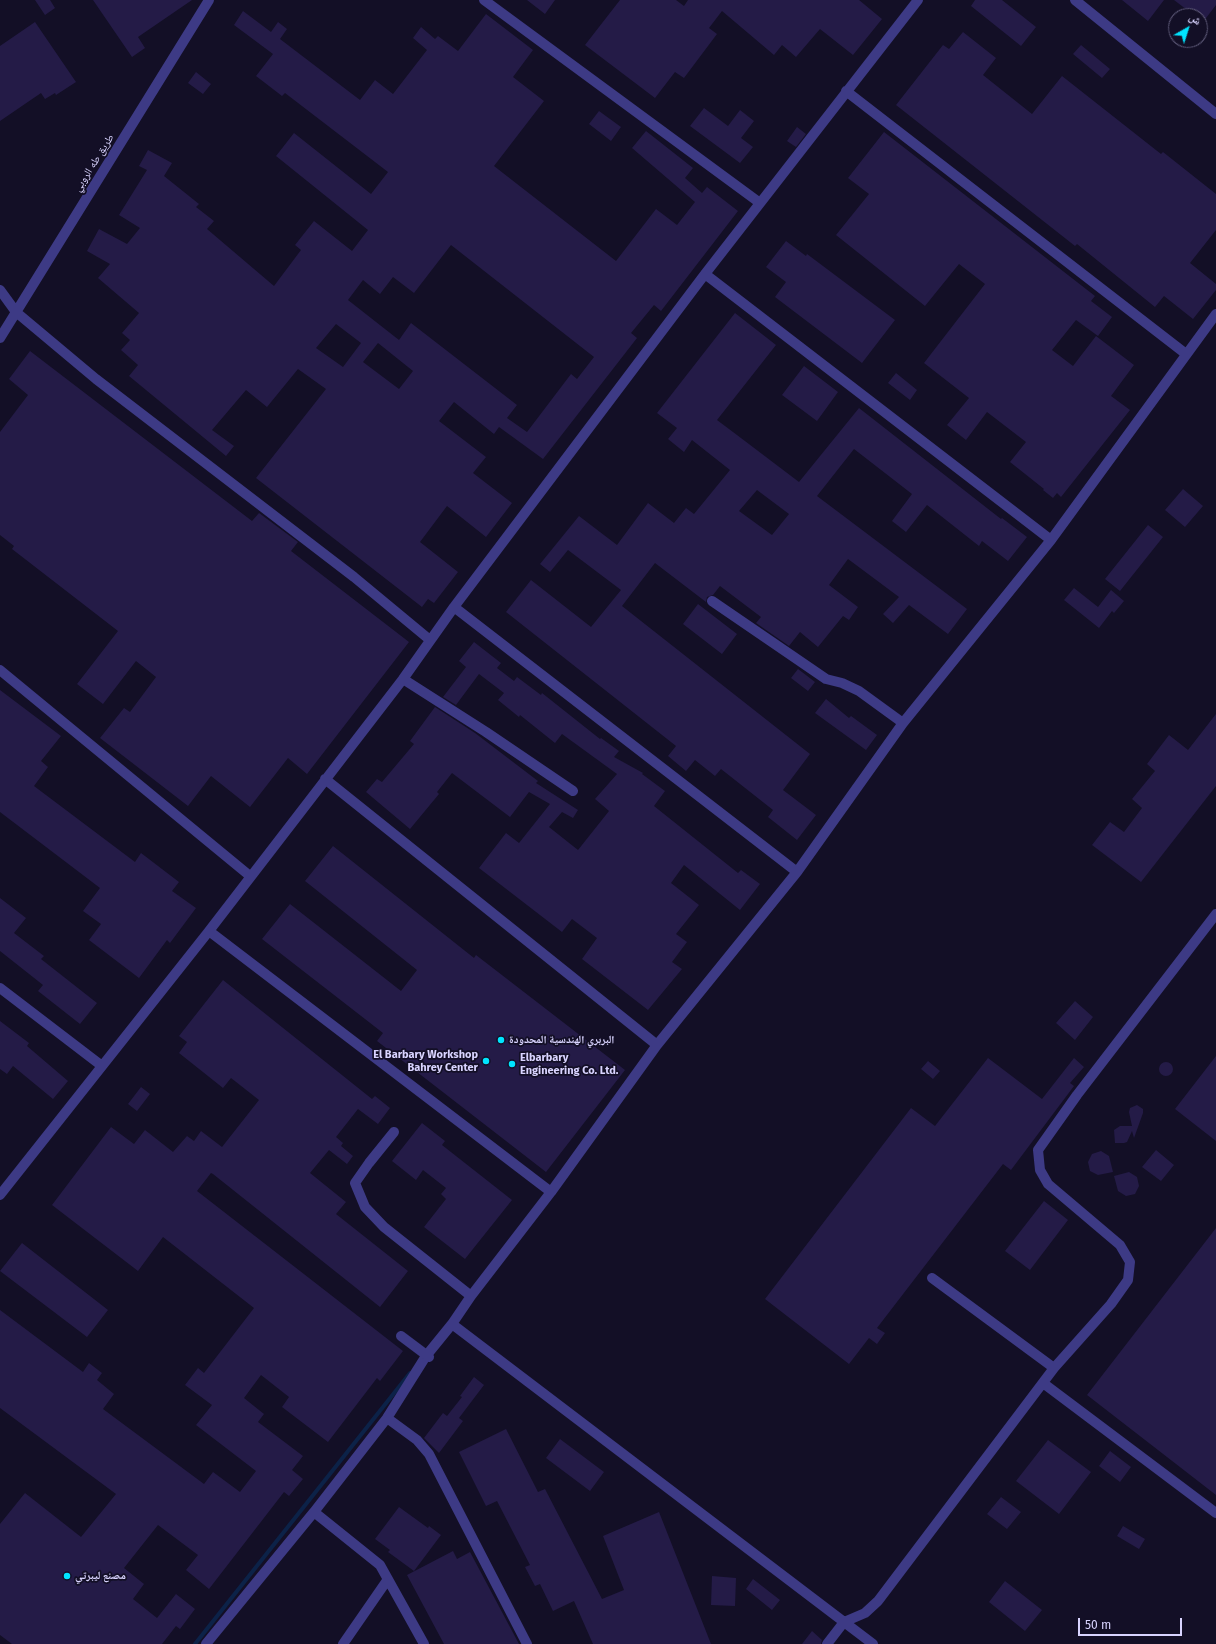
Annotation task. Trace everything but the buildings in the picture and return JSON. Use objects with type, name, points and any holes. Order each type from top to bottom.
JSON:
[{"type":"street","name":"طريق طه الروبي","points":[[0,338],[209,0]]},
{"type":"street","points":[[484,0],[760,203]]},
{"type":"street","points":[[0,1195],[403,679],[454,607],[705,274],[918,0]]},
{"type":"street","points":[[1075,0],[1216,114]]},
{"type":"street","points":[[846,91],[1186,354]]},
{"type":"street","points":[[705,274],[1051,540]]},
{"type":"street","points":[[0,290],[16,312],[96,379],[354,577],[430,640]]},
{"type":"street","points":[[206,1644],[314,1512],[387,1418],[427,1356],[551,1192],[657,1045],[797,872],[903,723],[1051,540],[1216,314]]},
{"type":"street","points":[[712,600],[826,679],[842,683],[859,691],[903,723]]},
{"type":"street","points":[[454,607],[797,872]]},
{"type":"street","points":[[0,670],[250,876]]},
{"type":"street","points":[[403,679],[486,732],[573,791]]},
{"type":"street","points":[[325,779],[657,1045]]},
{"type":"street","points":[[827,1644],[844,1622],[865,1613],[878,1601],[1054,1368],[1111,1304],[1128,1280],[1130,1262],[1120,1245],[1048,1184],[1040,1170],[1038,1150],[1077,1095],[1216,914]]},
{"type":"street","points":[[208,930],[551,1192]]},
{"type":"street","points":[[0,988],[102,1066]]},
{"type":"street","points":[[394,1132],[355,1183],[365,1207],[384,1227],[471,1296]]},
{"type":"street","points":[[932,1278],[1054,1368]]},
{"type":"street","points":[[452,1324],[873,1644]]},
{"type":"street","points":[[401,1336],[427,1356]]},
{"type":"street","points":[[1043,1383],[1216,1513]]},
{"type":"street","points":[[387,1418],[417,1440],[430,1454],[527,1644]]},
{"type":"street","points":[[314,1512],[380,1565],[424,1644]]},
{"type":"street","points":[[343,1644],[388,1579]]},
{"type":"waterway","points":[[195,1644],[410,1373]]},
{"type":"place","name":"البربري الهندسية المحدودة","points":[[501,1040]]},
{"type":"place","name":"El Barbary Workshop Bahrey Center","points":[[486,1061]]},
{"type":"place","name":"Elbarbary Engineering Co. Ltd.","points":[[512,1064]]},
{"type":"place","name":"مصنع ليبرتي","points":[[67,1576]]}]
